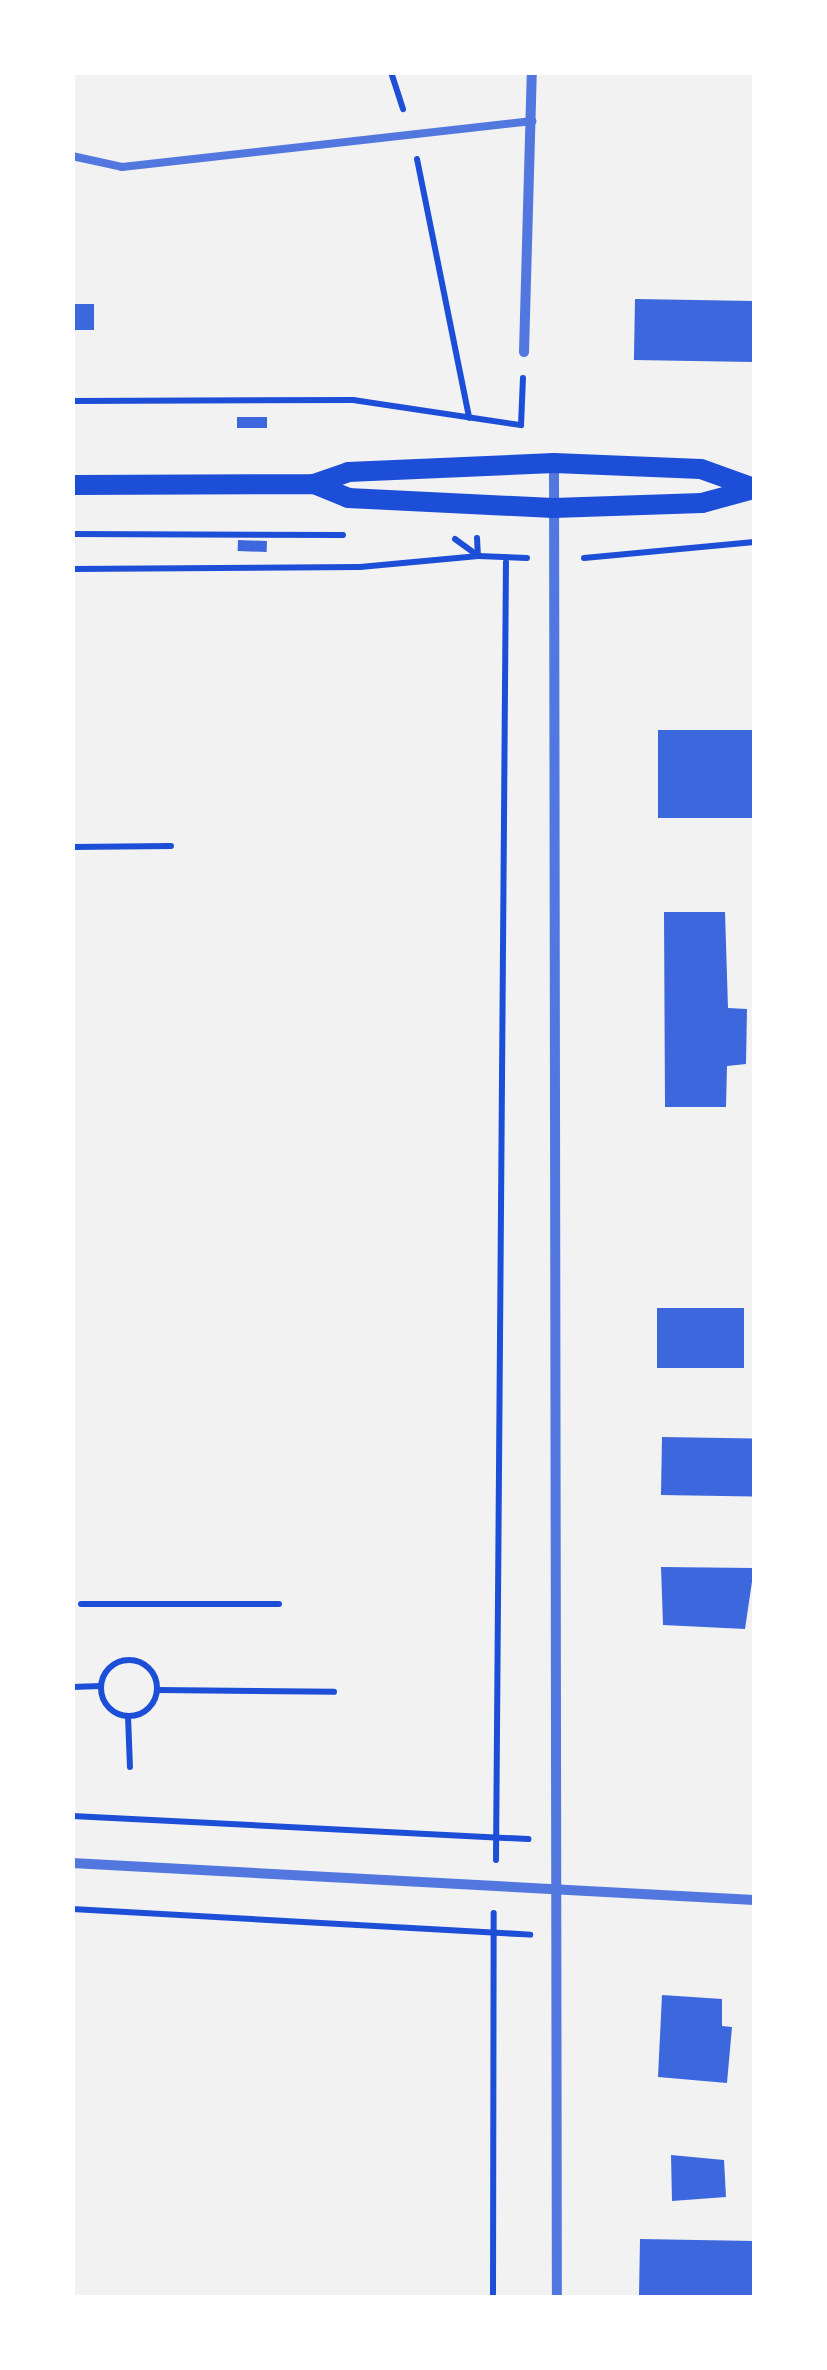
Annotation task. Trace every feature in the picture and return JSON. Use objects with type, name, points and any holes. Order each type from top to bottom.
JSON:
[{"type":"main road","points":[[72,485],[314,484],[348,472],[554,463],[702,469],[754,488]]},
{"type":"main road","points":[[314,484],[348,498],[553,508],[702,504],[754,488]]},
{"type":"street","points":[[524,352],[532,72]]},
{"type":"street","points":[[554,463],[557,2298]]},
{"type":"street","points":[[72,1863],[754,1900]]},
{"type":"lane","points":[[72,156],[122,167],[532,121]]},
{"type":"path","points":[[439,260],[473,420]]},
{"type":"path","points":[[72,401],[353,400],[521,426],[524,352]]},
{"type":"path","points":[[475,518],[478,556]]},
{"type":"path","points":[[444,530],[478,556]]},
{"type":"path","points":[[72,534],[363,535]]},
{"type":"path","points":[[553,559],[754,542]]},
{"type":"path","points":[[72,569],[360,567],[478,556],[506,562],[506,1240],[496,1838]]},
{"type":"path","points":[[72,847],[171,846]]},
{"type":"path","points":[[506,1240],[518,1241]]},
{"type":"path","points":[[81,1604],[279,1604]]},
{"type":"path","points":[[131,1660],[148,1667],[157,1690],[146,1711],[128,1716],[105,1704],[101,1686],[107,1670],[131,1660]]},
{"type":"path","points":[[72,1687],[101,1686]]},
{"type":"path","points":[[157,1690],[334,1692]]},
{"type":"path","points":[[128,1716],[130,1767]]},
{"type":"path","points":[[72,1816],[522,1838]]},
{"type":"path","points":[[72,1909],[537,1936]]},
{"type":"path","points":[[493,1933],[493,2298]]},
{"type":"building","points":[[635,299],[754,301],[753,362],[634,360]]},
{"type":"building","points":[[72,304],[94,304],[94,330],[72,330]]},
{"type":"building","points":[[237,417],[267,417],[267,428],[237,428]]},
{"type":"building","points":[[238,540],[267,541],[267,552],[238,551]]},
{"type":"building","points":[[658,730],[754,730],[754,818],[658,818]]},
{"type":"building","points":[[664,912],[725,912],[728,1008],[747,1009],[746,1064],[727,1066],[726,1107],[665,1107]]},
{"type":"building","points":[[657,1308],[744,1308],[744,1368],[657,1368]]},
{"type":"building","points":[[662,1437],[754,1439],[753,1497],[661,1495]]},
{"type":"building","points":[[661,1567],[754,1568],[745,1629],[663,1625]]},
{"type":"building","points":[[662,1995],[722,1999],[722,2026],[732,2027],[727,2083],[658,2077]]},
{"type":"building","points":[[671,2155],[724,2160],[726,2197],[672,2201]]},
{"type":"building","points":[[640,2239],[754,2241],[753,2298],[639,2298]]}]
